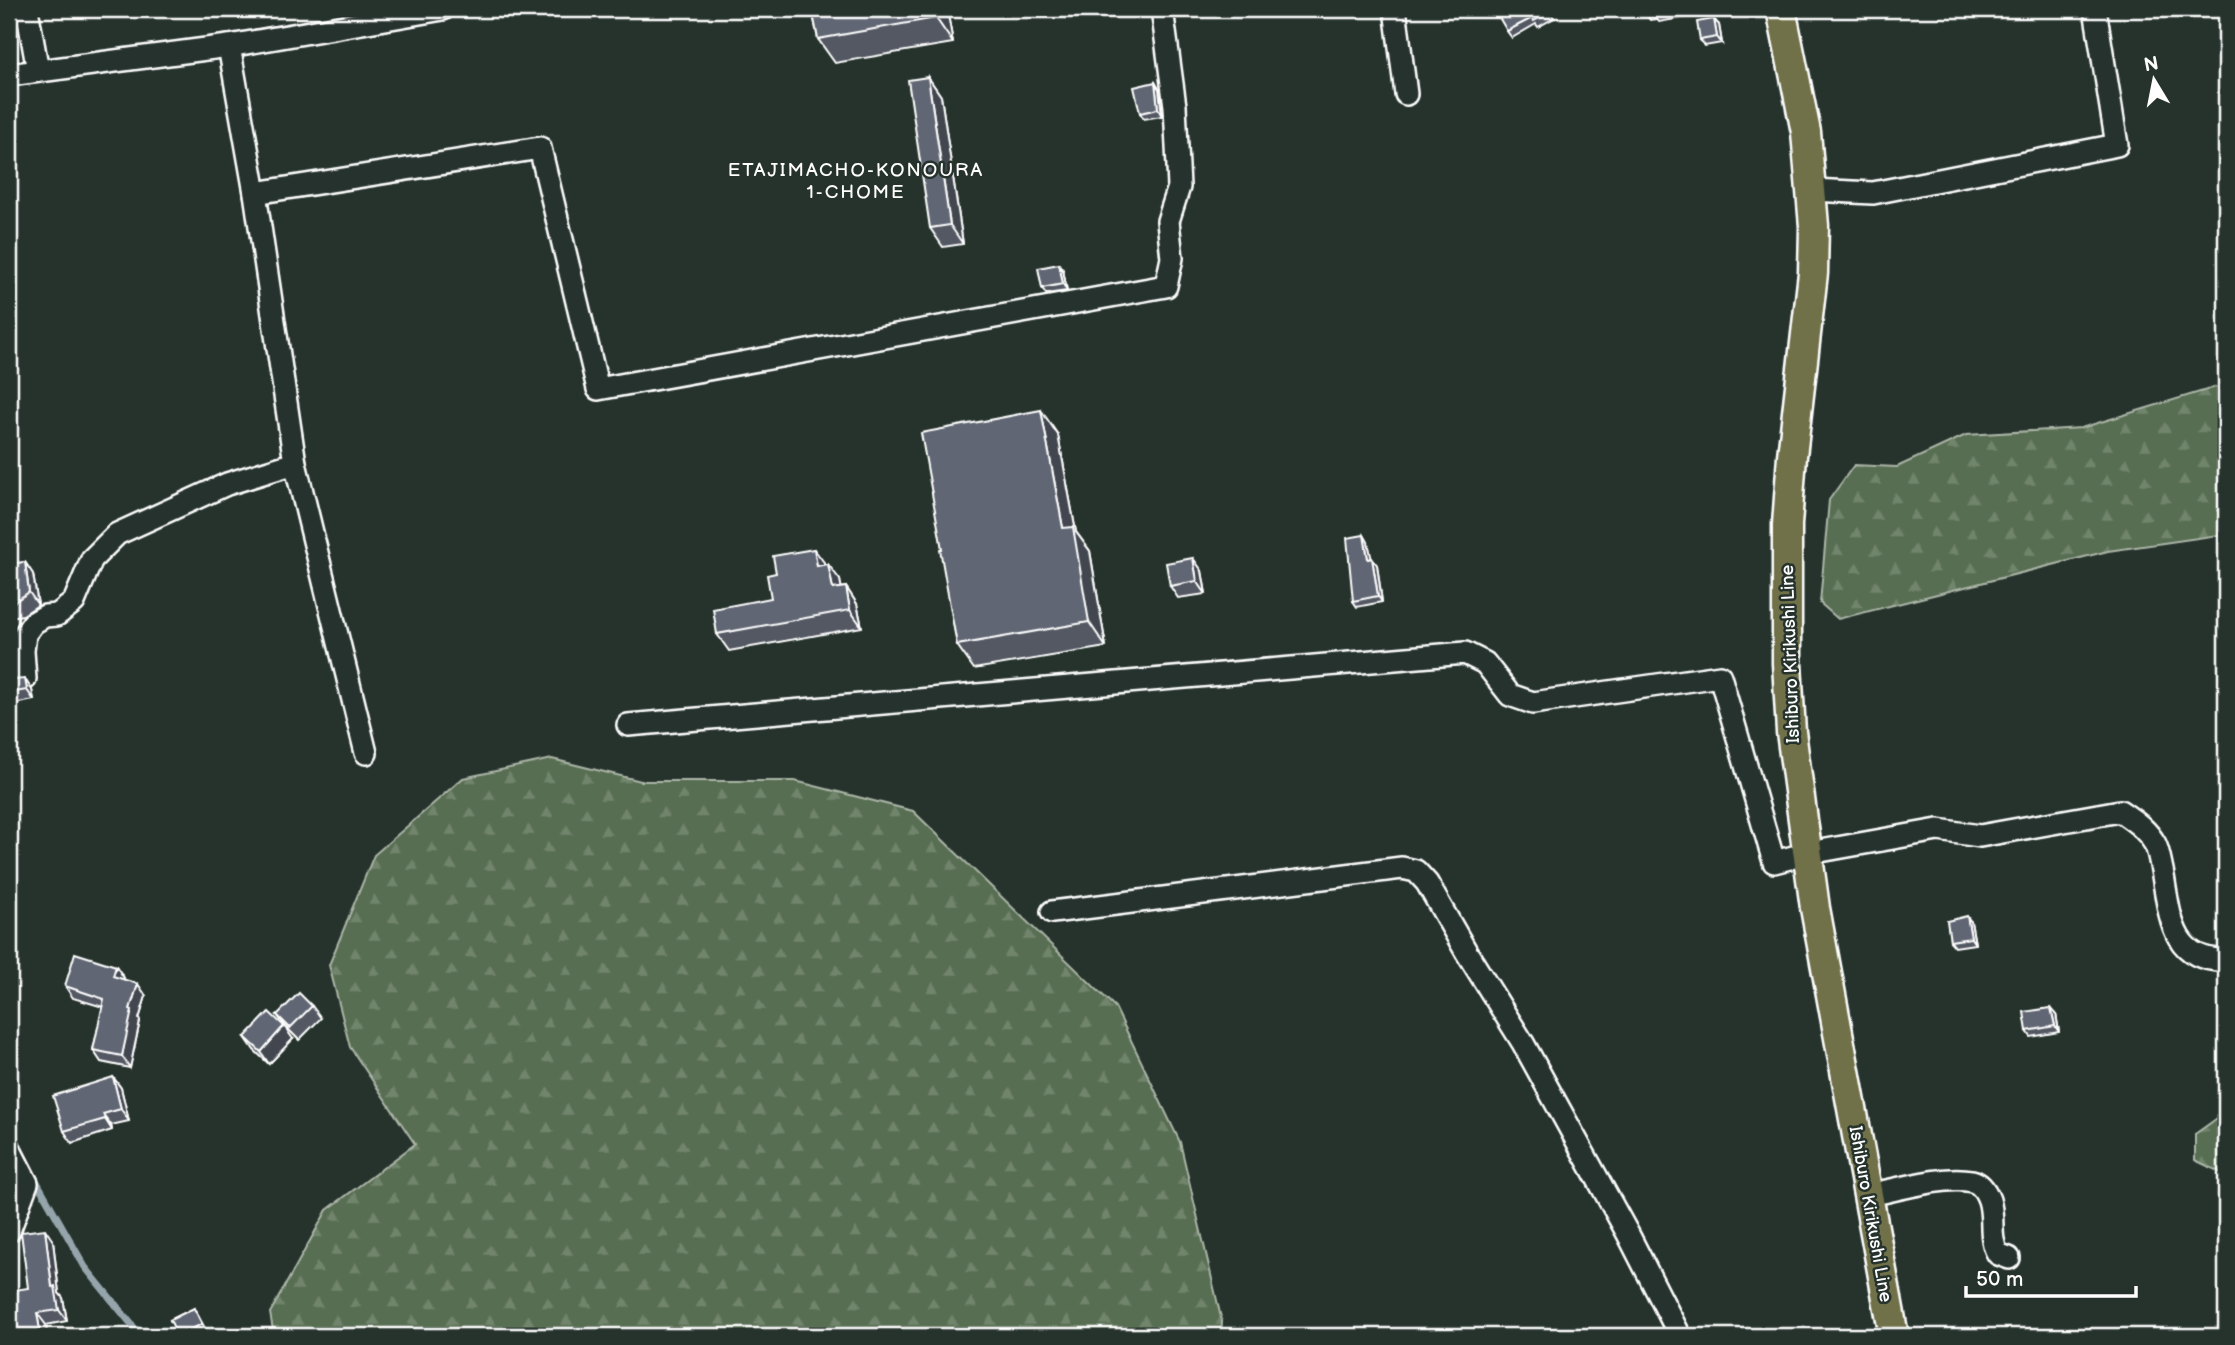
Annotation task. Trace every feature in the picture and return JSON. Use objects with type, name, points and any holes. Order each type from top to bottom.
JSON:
[{"type":"main road","name":"Ishiburo Kirikushi Line","points":[[1781,9],[1806,132],[1812,190],[1813,273],[1791,456],[1786,594],[1791,732],[1810,853],[1815,908],[1894,1336]]},
{"type":"street","points":[[27,9],[37,71]]},
{"type":"street","points":[[9,75],[229,46],[443,9]]},
{"type":"street","points":[[255,193],[540,148],[598,389],[1166,286],[1172,258],[1168,221],[1179,187],[1175,106],[1163,9]]},
{"type":"street","points":[[1395,9],[1406,94]]},
{"type":"street","points":[[1812,190],[1873,193],[2117,145],[2095,9]]},
{"type":"street","points":[[229,46],[255,193],[295,463],[366,753]]},
{"type":"street","points":[[25,679],[25,634],[33,623],[45,616],[57,615],[75,603],[92,559],[117,534],[227,484],[295,463]]},
{"type":"street","points":[[628,725],[1465,653],[1485,663],[1510,695],[1533,703],[1720,676],[1774,862],[1938,830],[1980,836],[2119,811],[2143,826],[2157,846],[2173,927],[2185,947],[2207,961],[2226,960]]},
{"type":"street","points":[[1052,912],[1402,868],[1416,871],[1427,883],[1523,1042],[1628,1234],[1680,1336]]},
{"type":"street","points":[[9,1149],[27,1183],[9,1231]]},
{"type":"street","points":[[1868,1195],[1941,1181],[1973,1181],[1982,1187],[1990,1201],[1992,1244],[1997,1254],[2009,1258]]},
{"type":"green space","points":[[2226,384],[2226,534],[2108,551],[1838,619],[1820,603],[1829,500],[1854,465],[1897,467],[1966,435],[2081,428]]},
{"type":"green space","points":[[552,759],[641,781],[795,781],[913,811],[1115,1007],[1180,1142],[1222,1322],[1221,1336],[274,1336],[270,1313],[327,1210],[415,1144],[350,1047],[329,965],[374,855],[463,778]]},
{"type":"green space","points":[[2226,1112],[2226,1175],[2195,1160],[2195,1134]]},
{"type":"building","points":[[812,9],[934,9],[936,18],[818,39]]},
{"type":"building","points":[[1506,9],[1548,9],[1550,12],[1507,31],[1497,14]]},
{"type":"building","points":[[1714,19],[1717,37],[1700,40],[1697,22]]},
{"type":"building","points":[[928,77],[950,225],[930,228],[908,80]]},
{"type":"building","points":[[1155,82],[1158,109],[1140,113],[1134,87]]},
{"type":"building","points":[[1059,264],[1063,284],[1042,288],[1038,268]]},
{"type":"building","points":[[1041,410],[1063,528],[1073,527],[1089,622],[957,645],[921,433]]},
{"type":"building","points":[[1364,535],[1368,559],[1372,558],[1378,596],[1353,601],[1347,538]]},
{"type":"building","points":[[814,549],[817,566],[828,564],[833,589],[846,587],[850,610],[717,634],[713,609],[771,598],[767,575],[776,573],[773,556]]},
{"type":"building","points":[[1193,558],[1197,581],[1170,586],[1166,563]]},
{"type":"building","points":[[25,562],[29,592],[9,603],[9,564]]},
{"type":"building","points":[[9,677],[12,680],[25,679],[27,690],[9,693]]},
{"type":"building","points":[[1967,916],[1971,938],[1950,941],[1947,921]]},
{"type":"building","points":[[75,953],[116,966],[113,976],[138,984],[130,1009],[132,1010],[122,1056],[93,1050],[104,999],[65,986]]},
{"type":"building","points":[[299,993],[312,1006],[290,1028],[277,1015]]},
{"type":"building","points":[[2051,1008],[2055,1026],[2027,1031],[2024,1012]]},
{"type":"building","points":[[269,1012],[284,1026],[261,1052],[245,1037]]},
{"type":"building","points":[[113,1077],[121,1109],[103,1114],[105,1119],[64,1131],[53,1096]]},
{"type":"building","points":[[45,1229],[52,1287],[55,1286],[59,1310],[37,1313],[41,1336],[15,1336],[9,1291],[28,1288],[21,1232]]},
{"type":"building","points":[[194,1308],[202,1324],[178,1336],[170,1320]]},
{"type":"waterway","points":[[9,1122],[20,1148]]},
{"type":"waterway","points":[[33,1175],[85,1267],[141,1336]]},
{"type":"district","name":"ETAJIMACHO-KONOURA 1-CHOME","points":[[856,180]]}]
